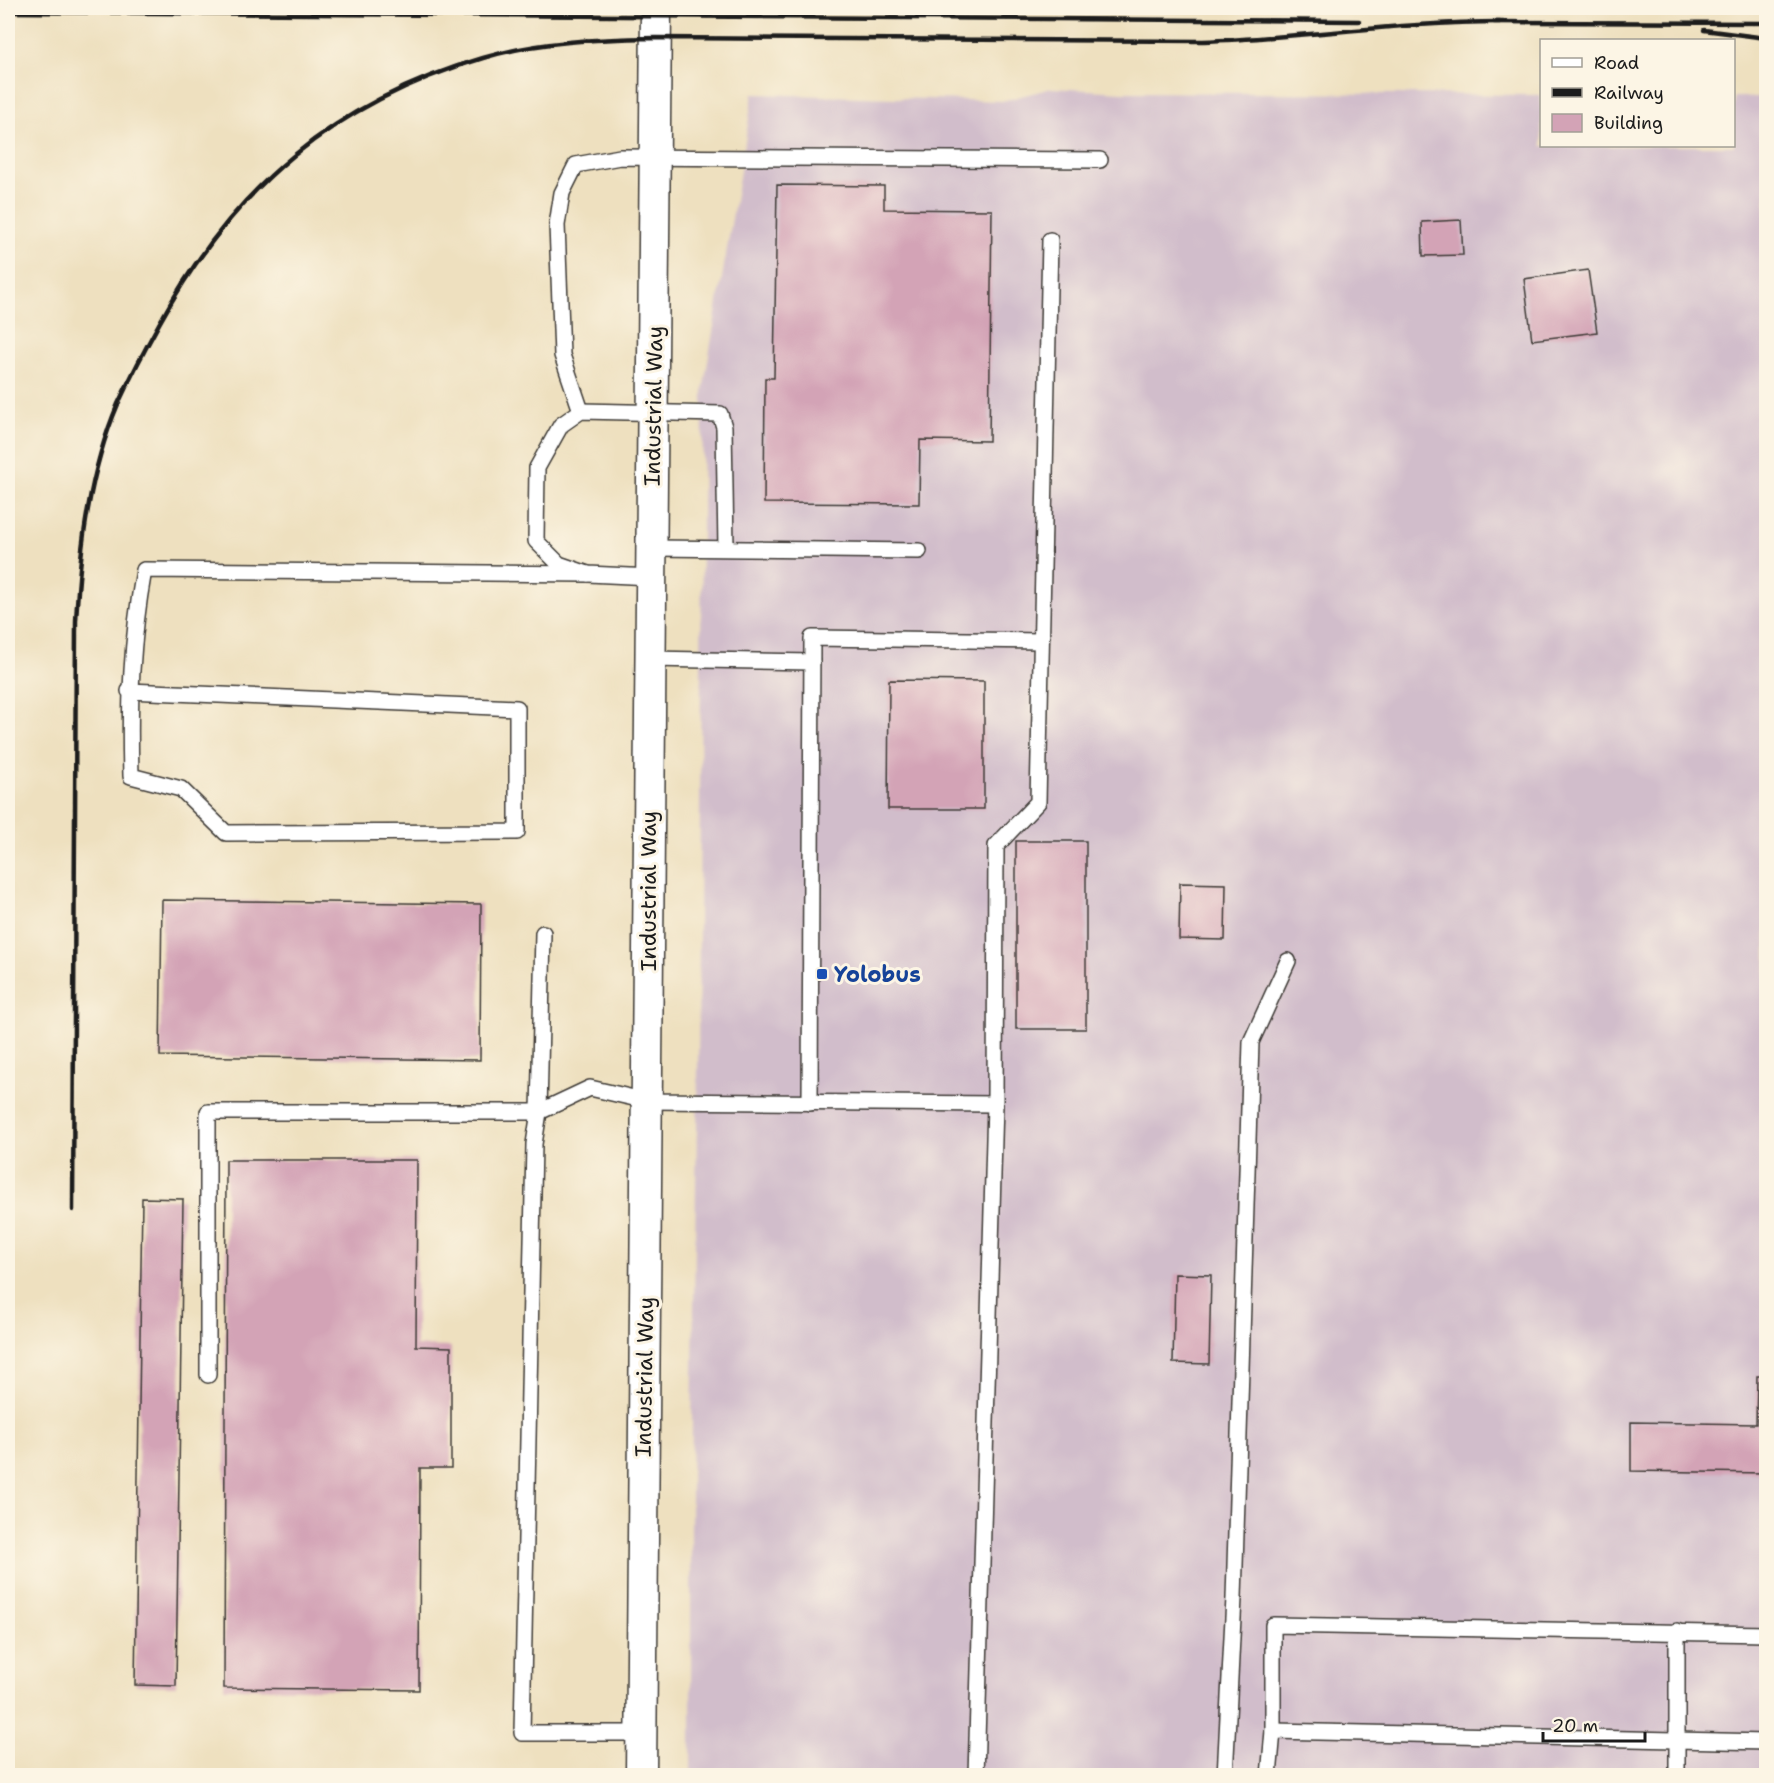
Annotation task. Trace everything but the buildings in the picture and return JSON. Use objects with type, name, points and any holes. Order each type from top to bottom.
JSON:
[{"type":"street","name":"Industrial Way","points":[[640,1776],[656,8]]},
{"type":"lane","points":[[581,411],[562,355],[557,225],[562,193],[576,165],[620,157],[1100,160]]},
{"type":"lane","points":[[976,1776],[995,1104],[996,846],[1038,802],[1050,240]]},
{"type":"lane","points":[[588,574],[559,564],[536,541],[537,468],[561,425],[581,411],[720,414],[724,428],[726,548]]},
{"type":"lane","points":[[129,691],[517,708],[517,832],[226,833],[181,789],[131,776],[129,691],[136,616],[144,570],[588,574],[726,548],[919,550]]},
{"type":"lane","points":[[810,1103],[812,638],[1040,641]]},
{"type":"lane","points":[[650,659],[812,662]]},
{"type":"lane","points":[[543,933],[539,1112],[534,1144],[522,1733],[641,1733]]},
{"type":"lane","points":[[1226,1776],[1251,1042],[1288,961]]},
{"type":"lane","points":[[208,1375],[208,1112],[539,1112],[590,1088],[647,1101],[995,1104]]},
{"type":"lane","points":[[1269,1776],[1272,1731],[1273,1625],[1767,1634]]},
{"type":"lane","points":[[1677,1631],[1677,1776]]},
{"type":"lane","points":[[1272,1731],[1678,1742],[1767,1742]]},
{"type":"shaded area","points":[[1052,88],[1122,92],[1540,95],[1540,147],[1735,147],[1735,97],[1766,97],[1766,1775],[691,1776],[691,1483],[698,1066],[703,391],[753,94],[1002,101]]},
{"type":"railway","points":[[8,12],[1359,21]]},
{"type":"railway","points":[[1494,22],[1766,23]]},
{"type":"railway","points":[[73,1210],[76,621],[83,538],[93,483],[118,404],[154,332],[189,274],[221,230],[255,191],[293,156],[335,125],[380,99],[429,76],[504,52],[547,44],[656,38],[1203,41],[1500,22]]},
{"type":"railway","points":[[1704,30],[1766,38]]},
{"type":"place","name":"Yolobus","points":[[822,974]]}]
